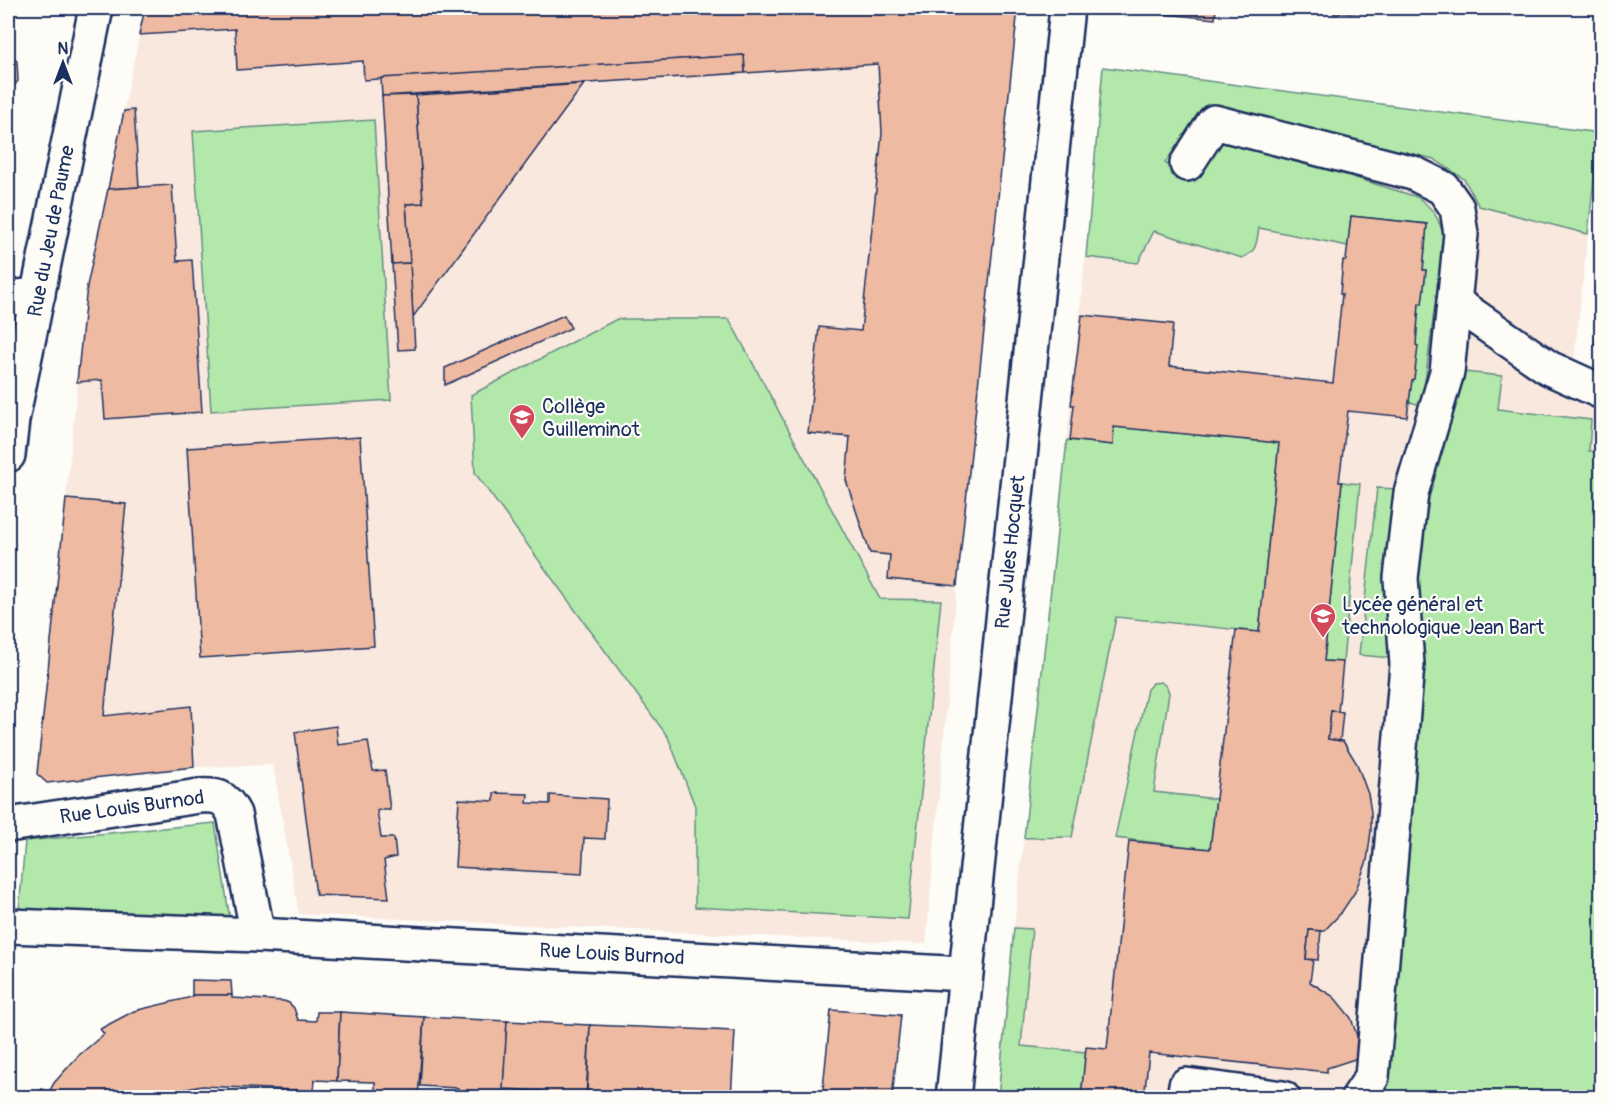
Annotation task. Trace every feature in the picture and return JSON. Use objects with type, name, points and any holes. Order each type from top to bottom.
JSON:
[{"type":"street","name":"Rue du Jeu de Paume","points":[[8,455],[23,296],[96,8]]},
{"type":"street","name":"Rue Jules Hocquet","points":[[952,1098],[1066,8]]},
{"type":"street","points":[[1187,164],[1214,122],[1413,173],[1443,188],[1457,208],[1461,234],[1447,372],[1411,493],[1401,578],[1407,664],[1372,1077],[1358,1098]]},
{"type":"street","points":[[1454,302],[1549,368],[1602,392]]},
{"type":"street","name":"Rue Louis Burnod","points":[[8,825],[199,796],[217,796],[224,800],[234,814],[258,934]]},
{"type":"street","name":"Rue Louis Burnod","points":[[8,926],[258,934],[965,974]]},
{"type":"street","points":[[1184,1098],[1186,1085],[1283,1098]]},
{"type":"shaded area","name":"Collège Guilleminot","points":[[145,8],[1018,8],[957,586],[926,944],[299,914],[273,765],[194,767],[104,716],[66,499],[87,286]]},
{"type":"shaded area","name":"Lycée général et technologique Jean Bart","points":[[1103,67],[1599,133],[1573,370],[1602,374],[1601,1097],[997,1098],[1076,353]]},
{"type":"green space","points":[[1103,67],[1599,133],[1588,234],[1479,206],[1464,179],[1434,159],[1204,106],[1165,163],[1194,182],[1224,137],[1417,197],[1434,213],[1444,235],[1422,405],[1409,402],[1419,303],[1422,303],[1426,270],[1423,270],[1427,224],[1351,216],[1348,246],[1259,228],[1254,249],[1242,258],[1154,231],[1138,263],[1086,257]]},
{"type":"green space","points":[[374,120],[391,400],[211,411],[193,131]]},
{"type":"green space","points":[[617,319],[729,319],[880,599],[941,600],[908,919],[695,907],[695,806],[668,737],[475,473],[471,395]]},
{"type":"green space","points":[[1464,372],[1502,376],[1498,409],[1591,420],[1589,451],[1601,452],[1601,1097],[1380,1098],[1417,581],[1427,492],[1445,441]]},
{"type":"green space","points":[[1114,427],[1279,443],[1259,632],[1116,617],[1072,837],[1024,838],[1067,440],[1112,445]]},
{"type":"green space","points":[[1342,482],[1360,484],[1343,662],[1324,661]]},
{"type":"green space","points":[[1377,488],[1398,489],[1391,658],[1359,655]]},
{"type":"green space","points":[[1161,682],[1167,687],[1169,693],[1154,792],[1216,799],[1210,849],[1115,838],[1147,689],[1153,683]]},
{"type":"green space","points":[[215,823],[230,920],[19,911],[25,841]]},
{"type":"green space","points":[[1014,928],[1032,929],[1021,1046],[1086,1052],[1081,1097],[998,1098]]},
{"type":"building","points":[[145,8],[1018,8],[957,586],[888,579],[890,555],[870,553],[846,480],[850,437],[808,433],[819,327],[861,331],[882,133],[878,64],[745,73],[744,55],[364,80],[363,61],[237,70],[235,29],[139,35]]},
{"type":"building","points":[[1115,8],[1216,8],[1215,19]]},
{"type":"building","points":[[1334,8],[1435,8],[1334,14]]},
{"type":"building","points":[[8,53],[17,61],[18,81],[8,93]]},
{"type":"building","points":[[744,55],[745,73],[382,96],[381,78]]},
{"type":"building","points":[[584,84],[413,317],[406,204],[423,203],[416,95]]},
{"type":"building","points":[[416,95],[423,203],[406,204],[410,263],[392,264],[382,96]]},
{"type":"building","points":[[134,110],[139,187],[108,189],[124,111]]},
{"type":"building","points":[[172,185],[177,261],[192,260],[202,412],[105,419],[102,380],[77,382],[87,286],[108,189]]},
{"type":"building","points":[[1351,216],[1427,224],[1423,270],[1426,270],[1422,304],[1419,303],[1416,345],[1418,346],[1407,417],[1348,411],[1339,482],[1342,482],[1324,661],[1343,662],[1338,712],[1331,711],[1328,739],[1343,741],[1357,764],[1368,794],[1371,831],[1367,861],[1355,892],[1341,913],[1324,931],[1309,930],[1306,959],[1313,960],[1310,982],[1334,997],[1351,1018],[1361,1057],[1327,1068],[1327,1072],[1149,1053],[1144,1098],[1081,1098],[1086,1047],[1107,1049],[1129,841],[1210,849],[1236,630],[1259,632],[1279,443],[1114,427],[1113,445],[1070,440],[1074,405],[1071,405],[1082,315],[1173,324],[1169,366],[1333,383],[1343,260],[1346,260]]},
{"type":"building","points":[[410,263],[415,349],[398,350],[392,264]]},
{"type":"building","points":[[1600,305],[1602,305],[1602,345],[1595,344]]},
{"type":"building","points":[[564,315],[571,328],[445,385],[445,368]]},
{"type":"building","points":[[360,437],[374,646],[200,658],[187,448]]},
{"type":"building","points":[[66,499],[126,504],[104,716],[191,706],[194,767],[47,783],[37,774]]},
{"type":"building","points":[[1331,711],[1343,712],[1340,741],[1328,739]]},
{"type":"building","points":[[336,726],[338,745],[368,741],[373,771],[385,770],[390,810],[377,810],[381,838],[394,838],[396,857],[384,860],[389,898],[316,895],[295,732]]},
{"type":"building","points":[[494,793],[528,794],[527,803],[550,804],[550,795],[607,799],[605,839],[584,838],[582,874],[455,867],[459,799],[494,801]]},
{"type":"building","points":[[1309,930],[1321,931],[1318,960],[1306,959]]},
{"type":"building","points":[[192,980],[231,981],[232,995],[192,995]]},
{"type":"building","points":[[192,995],[232,995],[232,998],[284,1001],[294,1008],[298,1020],[316,1021],[317,1012],[340,1012],[337,1081],[315,1080],[314,1091],[202,1086],[171,1092],[160,1098],[58,1098],[49,1092],[78,1056],[104,1034],[100,1029],[134,1011],[192,997]]},
{"type":"building","points":[[831,1010],[901,1015],[892,1098],[822,1098]]},
{"type":"building","points":[[340,1012],[424,1017],[418,1098],[409,1098],[409,1095],[375,1093],[375,1082],[337,1081]]},
{"type":"building","points":[[424,1017],[507,1021],[503,1098],[457,1098],[458,1088],[420,1086]]},
{"type":"building","points":[[507,1021],[590,1025],[586,1098],[542,1098],[542,1091],[503,1089]]},
{"type":"building","points":[[590,1025],[735,1031],[731,1098],[624,1098],[624,1096],[587,1094]]},
{"type":"building","points":[[42,1089],[49,1092],[58,1098],[37,1098]]},
{"type":"place","name":"Collège Guilleminot","points":[[522,440]]},
{"type":"place","name":"Lycée général et technologique Jean Bart","points":[[1323,639]]}]
